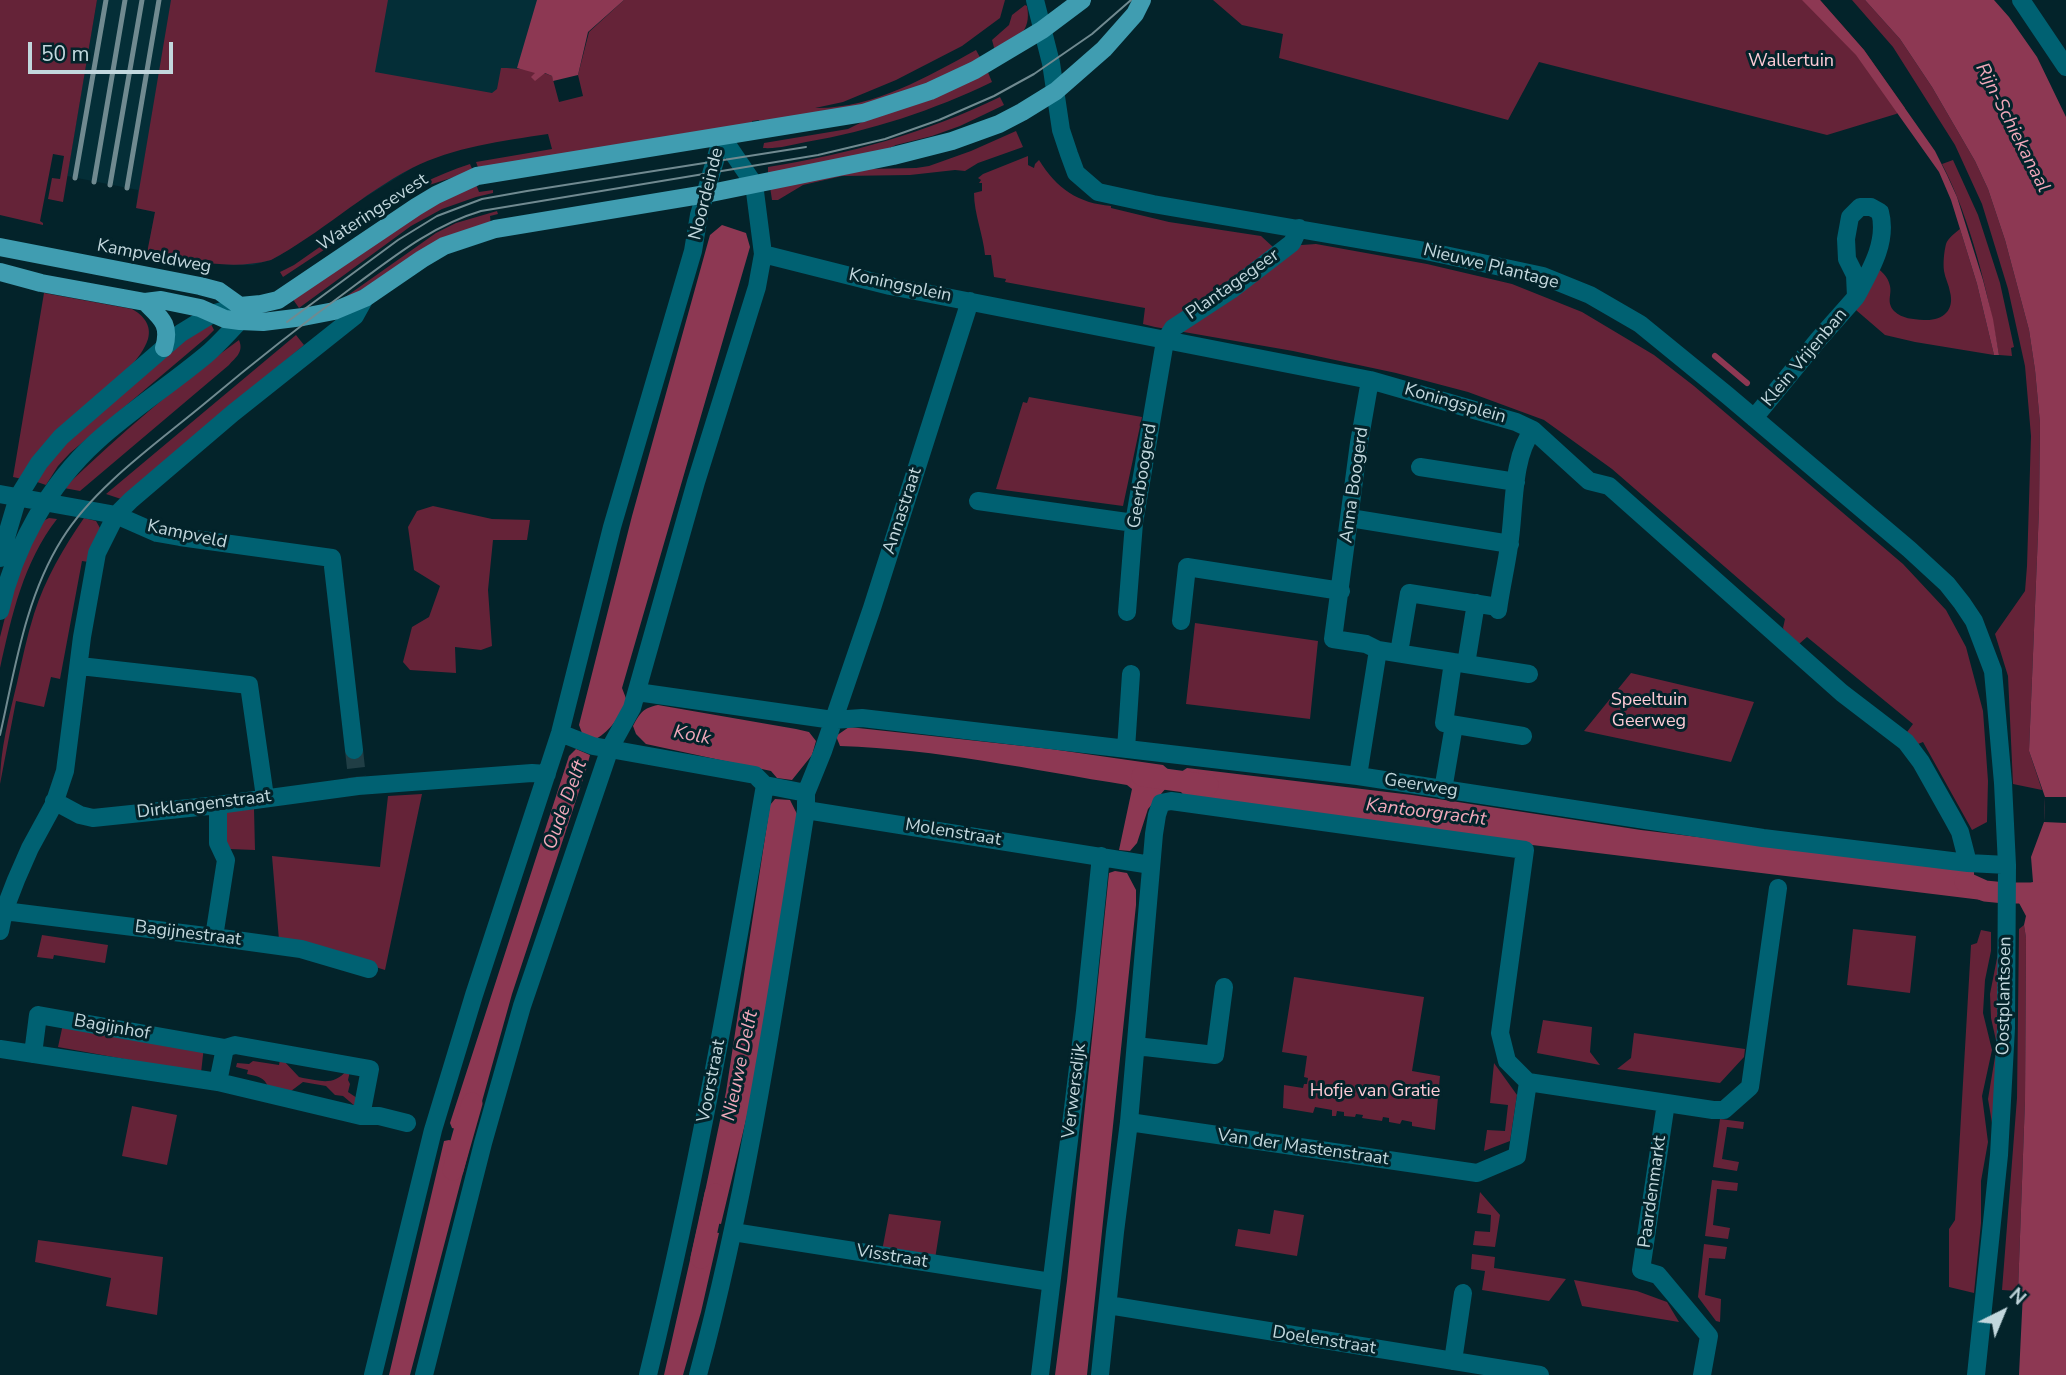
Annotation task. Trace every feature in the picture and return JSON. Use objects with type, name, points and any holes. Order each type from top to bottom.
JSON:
[{"type":"main road","name":"Wateringsevest","points":[[240,314],[261,304],[278,300],[415,207],[477,176],[848,116],[906,100],[975,70],[1042,30],[1082,0]]},
{"type":"main road","name":"Wateringsevest","points":[[240,314],[264,323],[334,311],[365,298],[444,246],[473,235],[546,219],[706,194],[894,156],[952,141],[1011,118],[1056,91],[1104,49],[1135,14],[1142,0]]},
{"type":"main road","name":"Kampveldweg","points":[[3,248],[219,291],[240,314]]},
{"type":"main road","points":[[1,272],[41,283],[145,302],[161,300],[201,308],[212,314]]},
{"type":"main road","points":[[145,302],[165,324],[167,337],[164,348]]},
{"type":"street","name":"Nieuwe Plantage","points":[[1035,0],[1051,63],[1061,130],[1076,173],[1098,192],[1426,251],[1543,276],[1590,295],[1640,324],[1754,418],[1947,584],[1974,621]]},
{"type":"street","points":[[2021,0],[2061,47],[2066,67]]},
{"type":"street","name":"Noordeinde","points":[[594,745],[632,707],[696,482],[757,287],[763,254],[754,184],[722,136]]},
{"type":"street","name":"Noordeinde","points":[[547,774],[560,733],[612,527],[693,251],[699,215],[722,136]]},
{"type":"street","name":"Plantagegeer","points":[[1165,341],[1173,328],[1231,290],[1292,243],[1299,228]]},
{"type":"street","name":"Koningsplein","points":[[763,254],[890,286],[1370,380],[1516,422],[1533,430],[1589,481],[1609,486],[1842,693],[1906,742],[1921,762],[1957,825],[1968,863]]},
{"type":"street","name":"Klein Vrijenban","points":[[1754,418],[1856,297]]},
{"type":"street","name":"Wateringsevest","points":[[0,931],[4,911],[65,771],[82,637],[97,553],[116,515],[151,482],[355,316],[365,298]]},
{"type":"street","name":"Annastraat","points":[[833,720],[872,608],[970,301]]},
{"type":"street","name":"Wateringsevest","points":[[0,558],[18,498],[39,463],[61,437],[181,333],[212,314],[240,314]]},
{"type":"street","points":[[0,611],[13,567],[46,501],[95,443],[207,354],[240,314]]},
{"type":"street","name":"Geerboogerd","points":[[1127,612],[1134,523],[1165,341]]},
{"type":"street","name":"Anna Boogerd","points":[[1370,380],[1333,639],[1366,643],[1378,650],[1529,674]]},
{"type":"street","points":[[1399,653],[1409,593],[1498,608],[1510,544],[1521,456],[1527,436],[1533,430]]},
{"type":"street","points":[[1420,467],[1516,482]]},
{"type":"street","name":"Kampveld","points":[[0,494],[116,515],[158,533],[331,558],[354,750]]},
{"type":"street","points":[[978,501],[1134,523]]},
{"type":"street","points":[[1350,518],[1510,544]]},
{"type":"street","points":[[1181,621],[1187,567],[1341,591]]},
{"type":"street","points":[[1476,603],[1444,723],[1522,736]]},
{"type":"street","name":"Oostplantsoen","points":[[1974,621],[1993,671],[2007,865],[2006,1028],[1999,1155],[1976,1375]]},
{"type":"street","points":[[1357,776],[1378,650]]},
{"type":"street","points":[[80,666],[249,685],[265,797]]},
{"type":"street","points":[[1126,749],[1131,674]]},
{"type":"street","points":[[632,707],[833,720],[825,745],[789,793],[781,968],[733,1232],[698,1375]]},
{"type":"street","name":"Geerweg","points":[[833,720],[862,718],[1357,776],[1763,838],[1968,863],[2007,865]]},
{"type":"street","points":[[1443,790],[1454,725]]},
{"type":"street","points":[[560,733],[594,745],[755,775],[789,793]]},
{"type":"street","points":[[424,1375],[480,1156],[594,745]]},
{"type":"street","points":[[373,1375],[433,1130],[478,982],[547,774]]},
{"type":"street","name":"Dirklangenstraat","points":[[54,801],[80,815],[93,818],[218,805],[358,782],[547,774]]},
{"type":"street","name":"Molenstraat","points":[[789,793],[1107,858]]},
{"type":"street","name":"Voorstraat","points":[[648,1375],[684,1220],[712,1081],[789,793]]},
{"type":"street","points":[[1100,1375],[1136,1046],[1143,864],[1161,803],[1171,801],[1525,850],[1500,1033],[1507,1061],[1528,1082],[1713,1110],[1724,1110],[1750,1087],[1778,888]]},
{"type":"street","points":[[214,937],[226,860],[218,843],[218,805]]},
{"type":"street","points":[[1107,858],[1143,864]]},
{"type":"street","name":"Verwersdijk","points":[[1040,1375],[1085,1011],[1107,858]]},
{"type":"street","name":"Bagijnestraat","points":[[4,911],[301,949],[369,970]]},
{"type":"street","points":[[1136,1046],[1214,1055],[1224,987]]},
{"type":"street","name":"Bagijnhof","points":[[33,1055],[38,1015],[225,1048],[235,1045],[370,1069],[362,1116]]},
{"type":"street","points":[[218,1082],[225,1048]]},
{"type":"street","name":"Bagijnhof","points":[[0,1049],[218,1082],[362,1116],[379,1116],[407,1123]]},
{"type":"street","name":"Van der Mastenstraat","points":[[1129,1122],[1476,1173],[1517,1156],[1528,1082]]},
{"type":"street","name":"Paardenmarkt","points":[[1666,1102],[1641,1270],[1658,1275],[1709,1336],[1702,1375]]},
{"type":"street","name":"Visstraat","points":[[733,1232],[1051,1282]]},
{"type":"street","points":[[1453,1361],[1463,1293]]},
{"type":"street","name":"Doelenstraat","points":[[1108,1305],[1540,1375]]},
{"type":"shaded area","points":[[97,0],[565,0],[520,101],[345,210],[279,256],[253,265],[229,265],[147,253],[155,212],[136,208],[138,190],[67,176]]},
{"type":"green space","points":[[0,0],[97,0],[63,202],[48,199],[52,178],[60,179],[64,156],[53,154],[40,221],[43,225],[0,215]]},
{"type":"green space","points":[[171,0],[388,0],[375,72],[492,93],[497,89],[501,68],[534,71],[552,76],[559,102],[583,96],[578,75],[589,32],[624,0],[1005,0],[1000,18],[962,46],[896,80],[843,102],[815,108],[857,103],[898,90],[976,50],[982,61],[877,104],[760,124],[759,120],[752,121],[752,125],[479,170],[476,162],[552,149],[548,134],[461,150],[428,161],[394,178],[271,260],[240,265],[147,253],[155,212],[136,208]]},
{"type":"green space","name":"Wallertuin","points":[[1213,0],[1820,0],[1864,50],[1905,108],[1896,114],[1827,135],[1539,62],[1508,120],[1279,58],[1283,34],[1242,25]]},
{"type":"green space","points":[[1852,0],[1865,0],[1900,39],[1932,87],[1975,161],[1988,189],[2005,240],[2029,330],[2040,423],[2029,751],[2042,790],[2013,784],[2008,676],[1995,634],[2025,591],[2027,566],[2031,436],[2025,366],[2008,289],[1982,204],[1955,145],[1893,47]]},
{"type":"green space","points":[[1025,5],[1028,15],[1025,29],[1016,39],[995,51],[992,40],[1009,25],[1012,15]]},
{"type":"green space","points":[[987,70],[992,82],[948,102],[854,132],[763,148],[764,143],[848,129],[880,113]]},
{"type":"green space","points":[[1000,97],[1004,105],[960,126],[896,145],[871,157],[768,175],[768,167],[887,141]]},
{"type":"green space","points":[[1016,131],[1023,147],[978,163],[965,171],[842,176],[803,185],[778,200],[772,200],[770,187],[866,169],[929,166]]},
{"type":"green space","points":[[1028,156],[1028,165],[1034,168],[1039,160],[1061,187],[1088,202],[1169,222],[1261,236],[1273,247],[1316,244],[1427,264],[1512,284],[1582,312],[1654,355],[1903,564],[1946,610],[1966,647],[1983,711],[1988,781],[1987,822],[1972,830],[1923,742],[1918,744],[1907,732],[1913,724],[1807,637],[1799,644],[1786,634],[1783,628],[1785,619],[1612,469],[1544,420],[1468,392],[1396,373],[1293,351],[1155,327],[1143,324],[1145,308],[1005,282],[1006,279],[994,277],[991,255],[985,255],[975,209],[974,193],[982,191],[982,183],[979,183],[981,180],[978,178]]},
{"type":"green space","points":[[1953,160],[1978,215],[2000,283],[2014,347],[2011,348],[2012,356],[1999,355],[1990,307],[1970,232],[1942,164]]},
{"type":"green space","points":[[470,164],[473,171],[426,186],[404,197],[283,277],[280,272],[400,195]]},
{"type":"green space","points":[[476,184],[479,192],[493,190],[493,193],[442,209],[411,226],[299,308],[292,298],[409,216]]},
{"type":"green space","points":[[497,211],[498,214],[490,216],[491,225],[376,286],[341,300],[436,233],[456,223]]},
{"type":"green space","points":[[1960,229],[1994,355],[1885,335],[1849,304],[1874,265],[1888,279],[1890,305],[1897,314],[1930,320],[1946,314],[1951,299],[1944,271],[1945,247],[1948,240]]},
{"type":"green space","points":[[44,293],[132,309],[146,321],[149,334],[145,347],[134,362],[22,479],[13,477]]},
{"type":"green space","points":[[211,324],[214,330],[207,337],[70,453],[46,485],[34,481],[51,457],[178,344]]},
{"type":"green space","points":[[296,335],[304,345],[121,499],[106,494]]},
{"type":"green space","points":[[239,340],[240,351],[229,365],[80,491],[64,488],[149,411]]},
{"type":"green space","points":[[1029,397],[1142,417],[1123,506],[996,489],[1023,402],[1027,403]]},
{"type":"green space","points":[[433,506],[492,519],[530,520],[527,540],[493,540],[488,590],[492,646],[481,650],[455,647],[456,673],[410,670],[403,662],[412,627],[429,617],[440,586],[414,570],[408,527],[417,511]]},
{"type":"green space","points":[[49,518],[57,519],[35,553],[20,590],[0,668],[0,637],[16,574],[43,521]]},
{"type":"green space","points":[[84,518],[96,521],[100,528],[89,562],[82,561],[60,679],[51,677],[44,707],[16,701],[0,784],[6,733],[34,614],[56,564]]},
{"type":"green space","points":[[1195,623],[1318,641],[1310,719],[1186,704]]},
{"type":"green space","name":"Speeltuin Geerweg","points":[[1631,673],[1754,702],[1731,762],[1584,731]]},
{"type":"green space","points":[[422,794],[385,970],[303,944],[279,940],[272,856],[380,867],[388,796]]},
{"type":"green space","points":[[254,809],[255,850],[229,849],[224,840],[225,812]]},
{"type":"green space","points":[[2024,925],[2025,1100],[2018,1291],[2002,1290],[2017,1098],[2019,929]]},
{"type":"green space","points":[[1853,929],[1916,936],[1910,993],[1847,985]]},
{"type":"green space","points":[[1981,930],[1991,932],[1983,1013],[1992,1050],[1982,1096],[1988,1142],[1981,1181],[1981,1223],[1974,1293],[1949,1287],[1949,1229],[1955,1220],[1971,945],[1977,943]]},
{"type":"green space","points":[[42,935],[108,945],[105,963],[54,955],[53,959],[37,957]]},
{"type":"green space","points":[[1999,948],[1999,1043],[1994,1135],[1988,1099],[1997,1045],[1991,1018],[1990,994]]},
{"type":"green space","name":"Hofje van Gratie","points":[[1294,977],[1424,997],[1412,1071],[1440,1076],[1435,1130],[1412,1126],[1412,1122],[1402,1120],[1400,1124],[1389,1122],[1389,1118],[1383,1117],[1382,1121],[1362,1118],[1363,1115],[1356,1114],[1355,1117],[1344,1116],[1344,1112],[1337,1111],[1336,1116],[1332,1116],[1332,1110],[1315,1107],[1313,1113],[1283,1108],[1284,1085],[1303,1088],[1308,1078],[1304,1077],[1307,1056],[1282,1052]]},
{"type":"green space","points":[[1543,1020],[1592,1027],[1590,1052],[1600,1065],[1537,1053]]},
{"type":"green space","points":[[63,1024],[204,1046],[201,1073],[58,1047]]},
{"type":"green space","points":[[1634,1033],[1745,1049],[1744,1057],[1720,1083],[1617,1069],[1631,1058]]},
{"type":"green space","points":[[280,1059],[299,1077],[316,1080],[332,1080],[347,1070],[350,1071],[348,1092],[357,1098],[355,1106],[343,1096],[335,1095],[326,1086],[303,1082],[291,1091],[268,1087],[262,1079],[247,1074],[248,1070],[236,1067],[237,1063],[249,1064],[253,1061],[279,1065]]},
{"type":"green space","points":[[1494,1063],[1517,1095],[1510,1141],[1484,1151],[1487,1130],[1505,1131],[1508,1105],[1490,1103]]},
{"type":"green space","points":[[132,1106],[177,1115],[167,1165],[122,1156]]},
{"type":"green space","points":[[1720,1119],[1744,1122],[1743,1129],[1727,1127],[1722,1159],[1739,1162],[1737,1171],[1713,1167]]},
{"type":"green space","points":[[1712,1180],[1738,1183],[1737,1191],[1717,1189],[1713,1225],[1730,1228],[1728,1239],[1705,1236]]},
{"type":"green space","points":[[1480,1192],[1500,1215],[1495,1247],[1473,1245],[1475,1231],[1490,1232],[1491,1215],[1477,1213]]},
{"type":"green space","points":[[1274,1210],[1304,1215],[1297,1256],[1235,1246],[1238,1229],[1270,1234]]},
{"type":"green space","points":[[889,1214],[941,1221],[935,1259],[882,1251]]},
{"type":"green space","points":[[38,1240],[163,1257],[157,1315],[106,1306],[111,1278],[35,1262]]},
{"type":"green space","points":[[1704,1244],[1727,1247],[1725,1259],[1709,1258],[1705,1295],[1721,1299],[1720,1322],[1716,1321],[1698,1297]]},
{"type":"green space","points":[[1472,1254],[1495,1257],[1494,1268],[1566,1279],[1549,1301],[1482,1290],[1485,1271],[1471,1269]]},
{"type":"green space","points":[[1574,1280],[1637,1291],[1667,1302],[1679,1322],[1582,1306]]},
{"type":"water","points":[[537,0],[624,0],[588,32],[578,75],[553,81],[552,76],[545,73],[535,81],[531,77],[535,73],[517,68]]},
{"type":"water","points":[[1802,0],[1820,0],[1864,50],[1935,151],[1957,197],[1983,280],[1999,355],[1994,355],[1977,284],[1951,200],[1939,172],[1856,55]]},
{"type":"water","name":"Rijn-Schiekanaal","points":[[1865,0],[1994,0],[2037,57],[2066,117],[2066,1375],[2019,1375],[2023,1292],[2018,1291],[2025,1100],[2026,916],[2019,903],[2020,887],[2033,882],[2031,857],[2044,822],[2045,797],[2029,751],[2039,509],[2040,423],[2035,370],[2029,330],[1988,189],[1932,87],[1900,39]]},
{"type":"water","points":[[722,225],[746,233],[750,247],[622,688],[627,701],[614,723],[596,739],[582,733],[579,725],[632,516],[710,235]]},
{"type":"water","name":"Kolk","points":[[658,705],[796,729],[809,732],[816,741],[812,755],[792,780],[777,778],[771,771],[646,744],[636,734],[633,726],[642,712]]},
{"type":"water","points":[[849,727],[1051,749],[1163,765],[1170,771],[1167,787],[1148,809],[1137,843],[1130,851],[1119,850],[1132,789],[1127,785],[912,751],[840,746],[836,736]]},
{"type":"water","points":[[576,749],[590,755],[586,770],[512,994],[474,1130],[470,1133],[452,1128],[450,1123],[569,756]]},
{"type":"water","points":[[1187,768],[1412,795],[1641,830],[1974,871],[1974,880],[1992,884],[1990,901],[1516,843],[1184,796],[1179,789],[1181,772]]},
{"type":"water","points":[[775,799],[790,800],[797,814],[750,1103],[721,1224],[699,1220],[726,1092],[770,805]]},
{"type":"water","points":[[1109,873],[1127,873],[1136,890],[1136,905],[1087,1375],[1055,1375]]},
{"type":"water","points":[[444,1141],[466,1145],[469,1150],[410,1375],[389,1375]]},
{"type":"water","points":[[697,1229],[719,1233],[683,1375],[664,1375]]},
{"type":"pier","points":[[2045,797],[2066,797],[2066,823],[2044,822]]},
{"type":"waterway","points":[[1715,356],[1747,383]]},
{"type":"waterway","name":"Kantoorgracht","points":[[1142,776],[1208,785]]},
{"type":"waterway","name":"Kantoorgracht","points":[[1965,882],[1985,891],[2066,893]]},
{"type":"waterway","name":"Oude Delft","points":[[453,1170],[472,1103]]},
{"type":"waterway","name":"Nieuwe Delft","points":[[701,1258],[715,1194]]},
{"type":"tunnel","points":[[354,750],[357,777]]},
{"type":"tram line","points":[[0,735],[30,610],[49,562],[75,520],[91,501],[147,450],[299,327],[416,241],[447,224],[481,211],[818,155],[885,139],[939,120],[994,96],[1034,74],[1092,34],[1131,0]]},
{"type":"tram line","points":[[287,322],[398,240],[437,216],[482,199],[806,147]]},
{"type":"railway","points":[[75,178],[106,0]]},
{"type":"railway","points":[[94,182],[125,0]]},
{"type":"railway","points":[[110,185],[142,0]]},
{"type":"railway","points":[[127,188],[159,0]]}]
